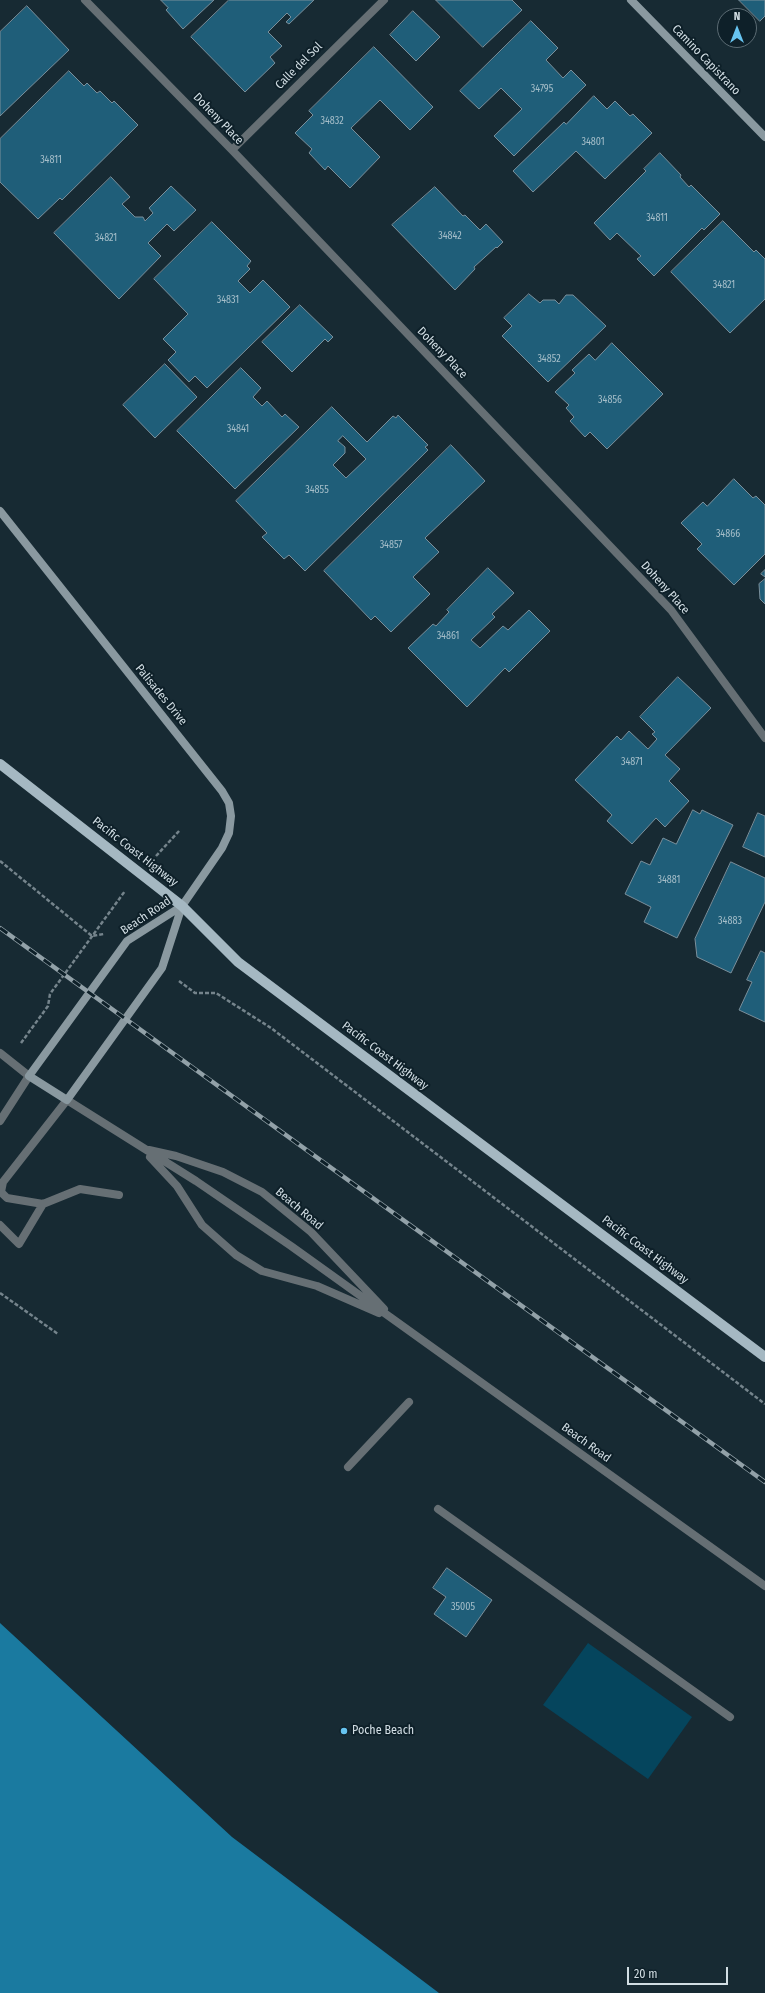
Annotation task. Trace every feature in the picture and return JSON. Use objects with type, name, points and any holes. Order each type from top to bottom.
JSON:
[{"type":"main road","name":"Camino Capistrano","points":[[631,0],[765,138]]},
{"type":"main road","name":"Palisades Drive","points":[[0,511],[209,774],[229,803],[231,816],[229,833],[222,848],[182,906]]},
{"type":"main road","name":"Pacific Coast Highway","points":[[0,764],[182,906],[238,962],[765,1357]]},
{"type":"main road","name":"Beach Road","points":[[182,906],[162,968],[67,1100],[29,1076],[127,941],[182,906]]},
{"type":"street","name":"Doheny Place","points":[[84,0],[232,150],[671,610],[765,738]]},
{"type":"street","name":"Calle del Sol","points":[[232,150],[384,0]]},
{"type":"street","points":[[0,1053],[29,1076],[0,1121]]},
{"type":"street","points":[[67,1100],[3,1182],[1,1192],[7,1198],[43,1204],[80,1188],[120,1195]]},
{"type":"street","name":"Beach Road","points":[[67,1100],[142,1149],[196,1181],[392,1319],[765,1586]]},
{"type":"street","name":"Beach Road","points":[[142,1149],[177,1186],[202,1225],[236,1255],[262,1271],[317,1286],[392,1319]]},
{"type":"street","name":"Beach Road","points":[[142,1149],[176,1156],[223,1172],[262,1192],[311,1232],[392,1319]]},
{"type":"street","points":[[0,1226],[19,1244],[43,1204]]},
{"type":"street","points":[[348,1467],[409,1402]]},
{"type":"street","points":[[438,1509],[730,1717]]},
{"type":"path","points":[[9,1061],[48,1006],[50,994],[92,936],[140,872],[180,830]]},
{"type":"path","points":[[0,861],[92,936]]},
{"type":"path","points":[[195,993],[216,993],[271,1028],[765,1404]]},
{"type":"path","points":[[0,1293],[58,1334]]},
{"type":"shaded area","points":[[0,1623],[232,1837],[439,1993],[0,1993]]},
{"type":"shaded area","points":[[588,1643],[692,1717],[648,1779],[543,1705]]},
{"type":"building","points":[[161,0],[214,0],[183,29],[166,10],[168,8]]},
{"type":"building","points":[[229,0],[314,0],[289,24],[286,22],[291,17],[287,13],[268,32],[282,46],[270,57],[275,63],[245,92],[191,37]]},
{"type":"building","points":[[436,0],[512,0],[522,10],[483,47]]},
{"type":"building","points":[[739,0],[765,0],[765,16],[760,21],[757,18],[757,8],[747,8]]},
{"type":"building","points":[[27,6],[69,50],[0,116],[0,32]]},
{"type":"building","points":[[413,11],[440,37],[416,61],[390,35]]},
{"type":"building","points":[[531,21],[558,48],[546,60],[563,78],[571,70],[586,85],[514,156],[494,136],[522,109],[501,88],[479,109],[460,91]]},
{"type":"building","points":[[374,47],[433,107],[410,130],[380,100],[351,128],[380,157],[350,188],[328,166],[325,170],[309,153],[312,149],[295,133],[313,115],[309,111]]},
{"type":"building","points":[[69,71],[84,86],[87,83],[97,93],[100,91],[112,103],[114,101],[138,125],[62,200],[60,198],[38,219],[0,182],[0,139]]},
{"type":"building","points":[[594,96],[607,109],[615,101],[630,116],[633,114],[652,133],[605,179],[576,151],[533,192],[513,171],[564,122],[566,124]]},
{"type":"building","points":[[660,153],[681,175],[680,177],[689,187],[691,185],[720,214],[704,230],[702,228],[654,276],[637,259],[641,256],[617,233],[610,240],[594,223],[646,171],[644,169]]},
{"type":"building","points":[[111,177],[130,197],[122,204],[135,217],[143,217],[145,221],[153,213],[149,208],[171,186],[196,210],[174,231],[167,224],[148,243],[161,256],[119,299],[54,233]]},
{"type":"building","points":[[435,187],[463,216],[465,215],[480,230],[486,224],[503,242],[474,267],[475,269],[455,290],[392,225]]},
{"type":"building","points":[[723,221],[754,252],[756,250],[765,259],[765,299],[730,333],[671,272]]},
{"type":"building","points":[[212,222],[251,261],[247,266],[250,269],[238,281],[250,293],[263,280],[290,307],[207,388],[195,376],[189,382],[168,360],[176,352],[163,339],[188,314],[154,279]]},
{"type":"building","points":[[529,294],[540,303],[543,300],[555,300],[559,304],[566,295],[573,295],[606,326],[548,382],[502,336],[512,326],[504,318]]},
{"type":"building","points":[[300,305],[333,337],[328,342],[325,339],[292,372],[262,342]]},
{"type":"building","points":[[612,343],[663,394],[607,449],[590,432],[585,437],[570,421],[574,417],[566,408],[569,405],[555,392],[575,373],[572,370],[589,354],[595,360]]},
{"type":"building","points":[[165,364],[197,397],[155,438],[123,405]]},
{"type":"building","points":[[241,368],[261,388],[253,397],[262,406],[267,401],[282,417],[285,414],[299,427],[235,489],[177,431]]},
{"type":"building","points":[[332,407],[367,442],[393,416],[396,418],[398,415],[428,445],[425,447],[428,450],[305,571],[289,555],[284,559],[262,537],[267,533],[236,501]],"holes":[[[343,436],[366,459],[346,478],[333,465],[345,453],[345,447],[338,441]]]},
{"type":"building","points":[[451,445],[485,481],[425,538],[439,552],[413,577],[430,594],[391,632],[375,616],[371,620],[324,571]]},
{"type":"building","points":[[734,479],[753,498],[756,496],[765,505],[765,554],[734,585],[697,549],[702,544],[681,523],[703,502],[707,506]]},
{"type":"building","points":[[488,568],[514,593],[492,614],[495,617],[471,640],[480,648],[503,626],[508,630],[529,610],[550,631],[509,672],[505,668],[467,707],[408,648],[433,624],[436,626],[449,612],[447,610]]},
{"type":"building","points":[[765,570],[765,577],[761,574]]},
{"type":"building","points":[[765,579],[765,604],[760,599],[759,584]]},
{"type":"building","points":[[678,677],[711,708],[665,755],[680,769],[669,781],[689,801],[665,827],[656,818],[632,844],[607,821],[612,815],[575,780],[617,736],[621,740],[629,731],[648,749],[657,739],[652,734],[655,732],[640,717]]},
{"type":"building","points":[[693,810],[700,814],[702,810],[733,825],[677,938],[644,922],[651,907],[625,894],[641,861],[650,865],[663,838],[676,844]]},
{"type":"building","points":[[758,813],[765,816],[765,857],[743,847]]},
{"type":"building","points":[[731,862],[765,878],[765,902],[731,973],[697,957],[695,939]]},
{"type":"building","points":[[761,951],[765,953],[765,1022],[739,1010],[752,982],[747,980]]},
{"type":"building","points":[[447,1568],[492,1600],[466,1637],[434,1614],[446,1597],[433,1588]]},
{"type":"railway","points":[[0,928],[765,1482]]},
{"type":"place","name":"Poche Beach","points":[[344,1731]]}]
